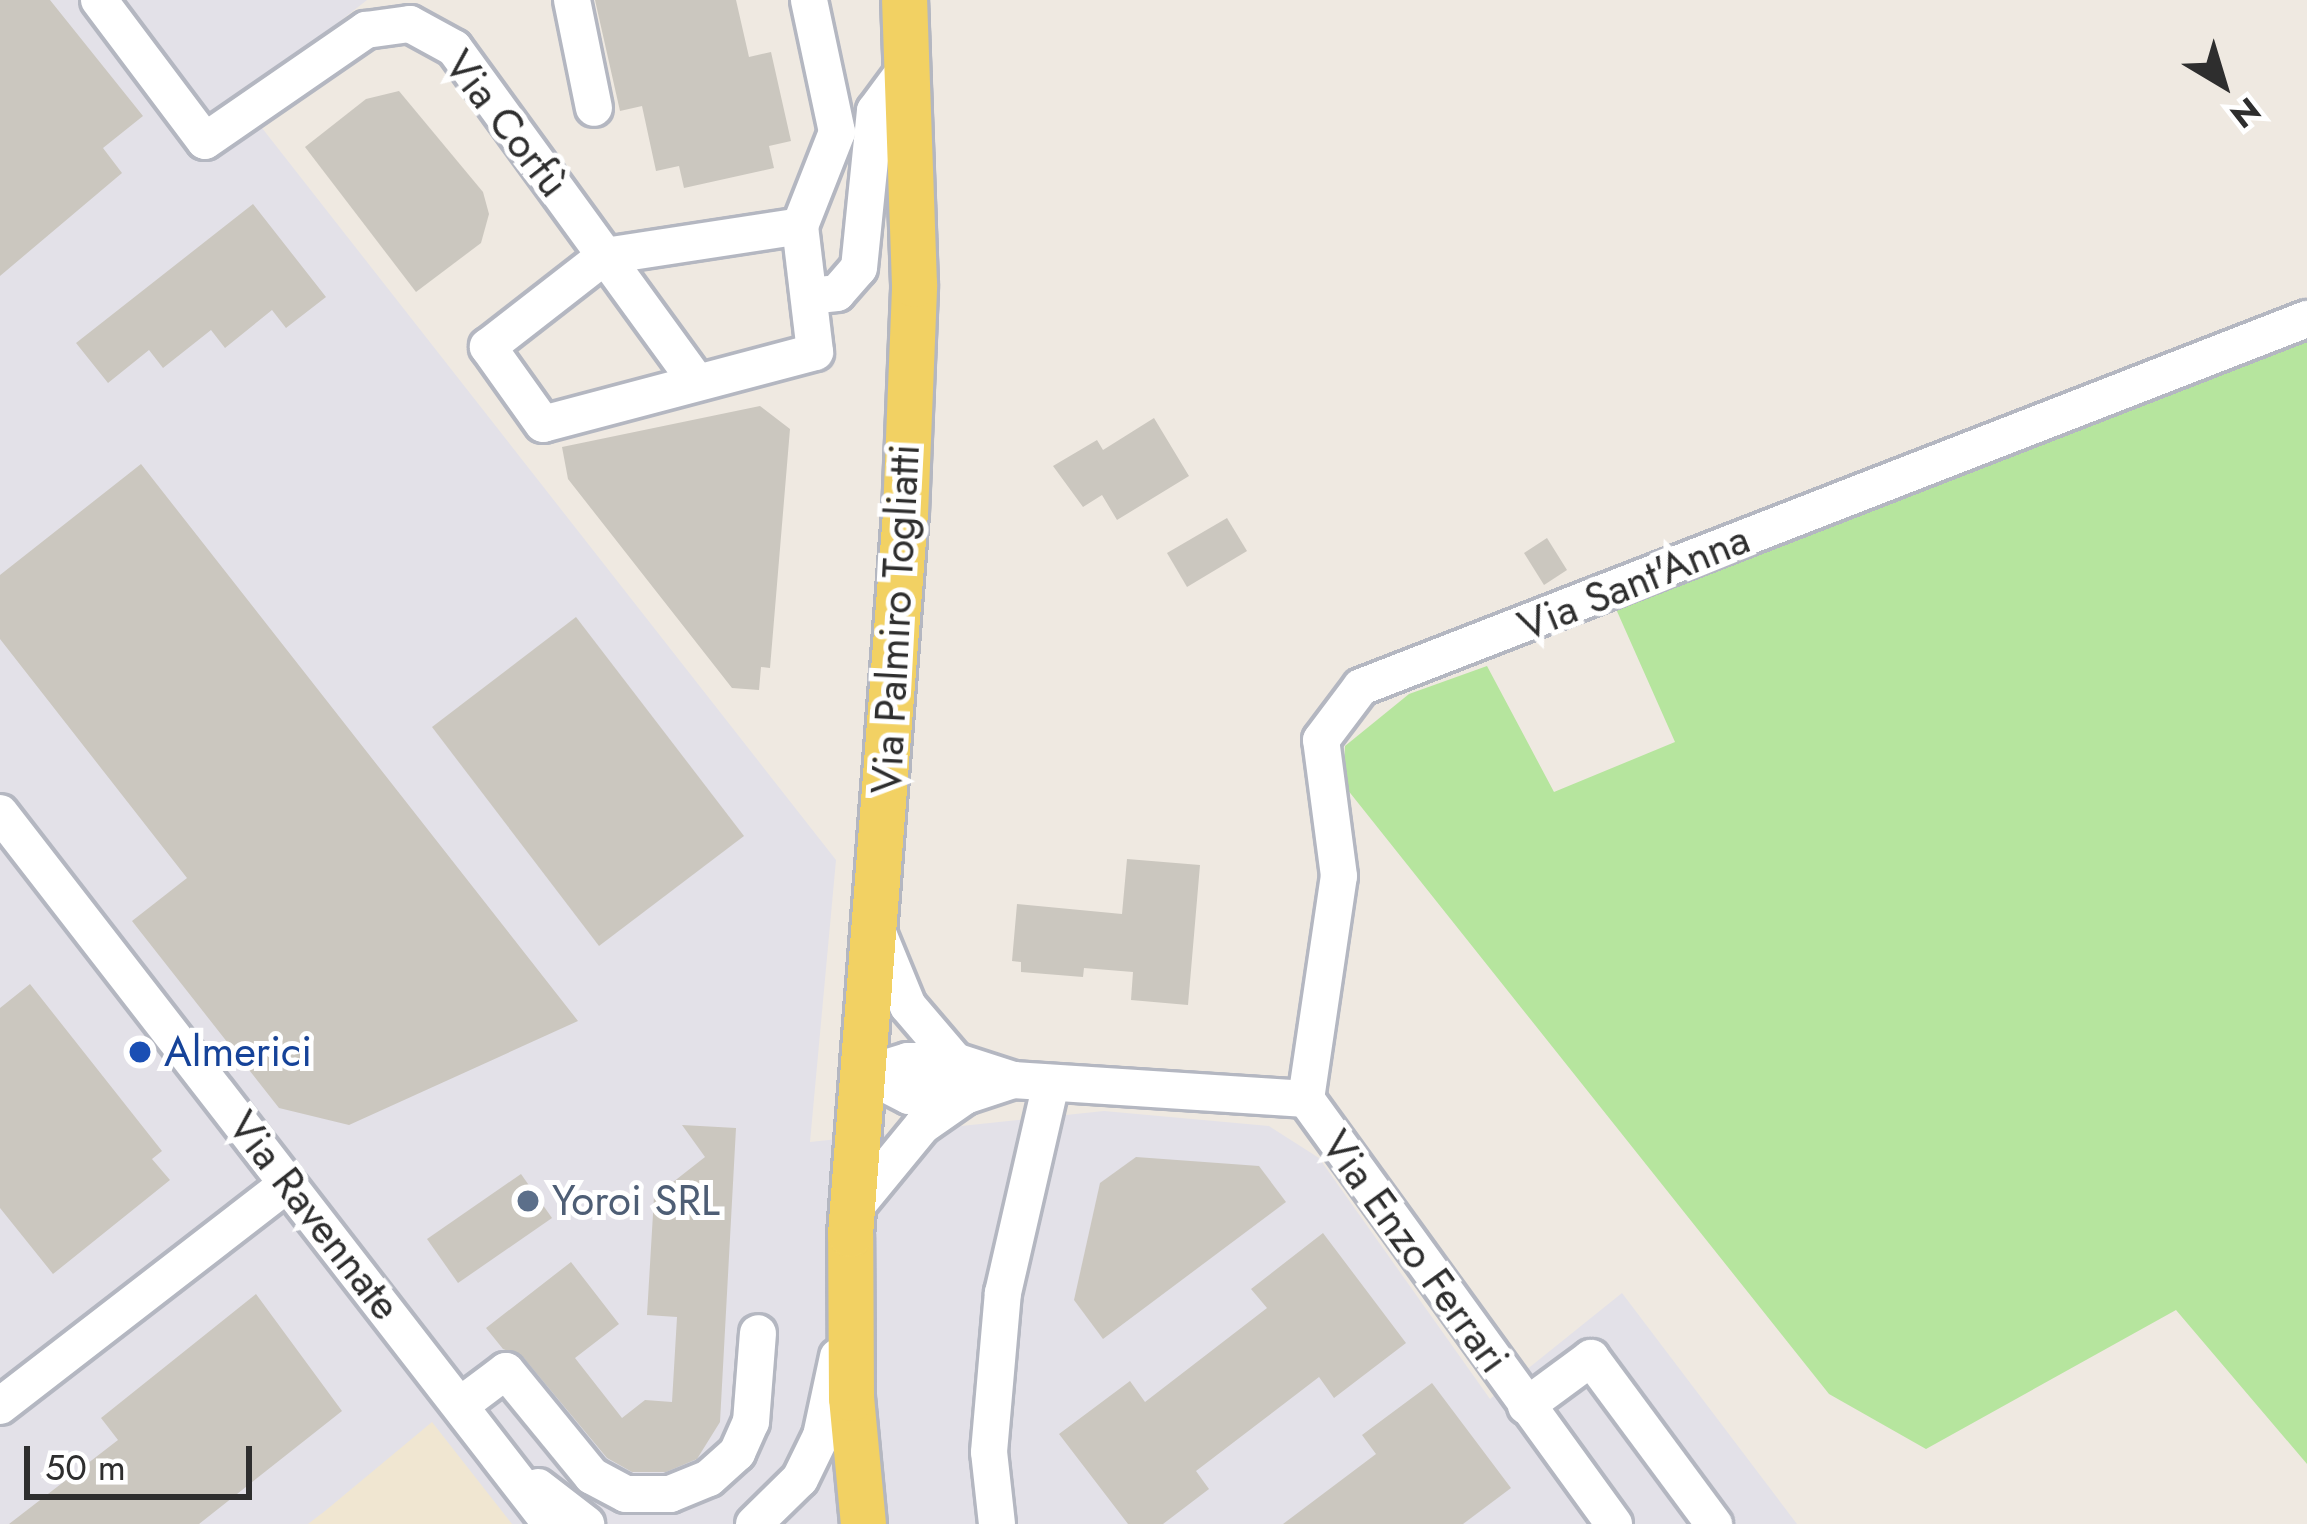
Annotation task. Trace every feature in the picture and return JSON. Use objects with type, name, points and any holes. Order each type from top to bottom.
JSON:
[{"type":"main road","name":"Via Palmiro Togliatti","points":[[863,1524],[851,1398],[851,1222],[877,932],[914,284],[905,1]]},
{"type":"street","name":"Via Corfù","points":[[99,0],[205,141],[366,31],[416,12],[454,48],[698,382]]},
{"type":"street","points":[[572,0],[594,108]]},
{"type":"street","points":[[800,226],[605,256],[488,347],[543,424],[815,352],[800,226],[837,132],[809,0]]},
{"type":"street","points":[[809,296],[837,293],[859,268],[875,111],[906,69]]},
{"type":"street","name":"Via Sant'Anna","points":[[1306,1100],[1339,876],[1321,740],[1361,687],[2307,319]]},
{"type":"street","name":"Via Ravennate","points":[[0,814],[551,1524]]},
{"type":"street","points":[[851,1222],[960,1079],[908,1006],[877,932]]},
{"type":"street","name":"Via Enzo Ferrari","points":[[866,1074],[908,1061],[960,1079],[1306,1100],[1614,1524]]},
{"type":"street","points":[[997,1524],[988,1452],[1003,1293],[1051,1083]]},
{"type":"street","points":[[6,1389],[287,1184]]},
{"type":"street","name":"Via Palmiro Togliatti","points":[[754,1524],[800,1479],[821,1436],[842,1341],[851,1222]]},
{"type":"street","points":[[462,1404],[506,1371],[592,1476],[626,1494],[670,1494],[709,1478],[737,1454],[751,1422],[758,1333]]},
{"type":"street","points":[[1526,1406],[1591,1358],[1714,1524]]},
{"type":"street","name":"Via Ravennate","points":[[496,1448],[586,1524]]},
{"type":"shaded area","points":[[0,0],[367,0],[240,100],[836,860],[810,1142],[1104,1111],[1269,1126],[1319,1158],[1490,1399],[1622,1293],[1797,1524],[0,1524]]},
{"type":"shaded area","points":[[432,1422],[512,1524],[308,1524],[325,1511]]},
{"type":"green space","points":[[2307,336],[2307,1464],[2176,1310],[1926,1449],[1829,1394],[1343,784],[1345,746],[1409,694],[1487,666],[1554,792],[1675,742],[1616,609]]},
{"type":"building","points":[[0,0],[50,0],[143,116],[103,148],[122,173],[0,276]]},
{"type":"building","points":[[595,0],[736,0],[749,57],[771,52],[791,141],[769,146],[774,168],[684,188],[679,166],[656,171],[642,106],[620,111]]},
{"type":"building","points":[[399,91],[483,192],[489,214],[481,243],[416,292],[305,147],[366,99]]},
{"type":"building","points":[[253,204],[326,297],[286,328],[272,310],[225,348],[211,330],[163,368],[149,350],[108,383],[76,343]]},
{"type":"building","points":[[760,406],[790,429],[770,668],[761,667],[759,690],[732,688],[568,479],[562,447]]},
{"type":"building","points":[[1154,418],[1189,476],[1117,520],[1102,495],[1083,507],[1053,466],[1097,440],[1103,450]]},
{"type":"building","points":[[141,464],[578,1021],[349,1125],[279,1108],[132,921],[187,878],[0,639],[0,575]]},
{"type":"building","points":[[1227,518],[1247,551],[1187,587],[1167,553]]},
{"type":"building","points":[[1547,538],[1567,570],[1544,585],[1524,553]]},
{"type":"building","points":[[576,617],[744,836],[599,946],[432,727]]},
{"type":"building","points":[[1127,859],[1200,865],[1188,1005],[1131,1000],[1133,972],[1084,968],[1083,977],[1021,972],[1021,962],[1012,961],[1017,904],[1122,914]]},
{"type":"building","points":[[30,984],[162,1151],[152,1159],[170,1180],[53,1274],[0,1208],[0,1008]]},
{"type":"building","points":[[682,1125],[736,1128],[720,1422],[697,1459],[666,1472],[632,1472],[607,1458],[523,1357],[503,1349],[486,1328],[571,1262],[619,1324],[575,1358],[622,1418],[645,1400],[672,1402],[677,1317],[647,1315],[654,1197],[705,1157]]},
{"type":"building","points":[[1136,1157],[1259,1166],[1286,1202],[1103,1339],[1074,1300],[1100,1183]]},
{"type":"building","points":[[521,1174],[552,1218],[458,1283],[427,1239]]},
{"type":"building","points":[[1323,1233],[1406,1343],[1334,1398],[1319,1377],[1196,1471],[1209,1489],[1163,1524],[1128,1524],[1059,1434],[1130,1381],[1145,1402],[1267,1308],[1251,1289]]},
{"type":"building","points":[[256,1294],[342,1411],[199,1524],[9,1524],[118,1440],[101,1418]]},
{"type":"building","points":[[1432,1383],[1511,1488],[1463,1524],[1283,1524],[1376,1454],[1362,1435]]},
{"type":"place","name":"Almerici","points":[[140,1052]]},
{"type":"place","name":"Yoroi SRL","points":[[528,1201]]}]
